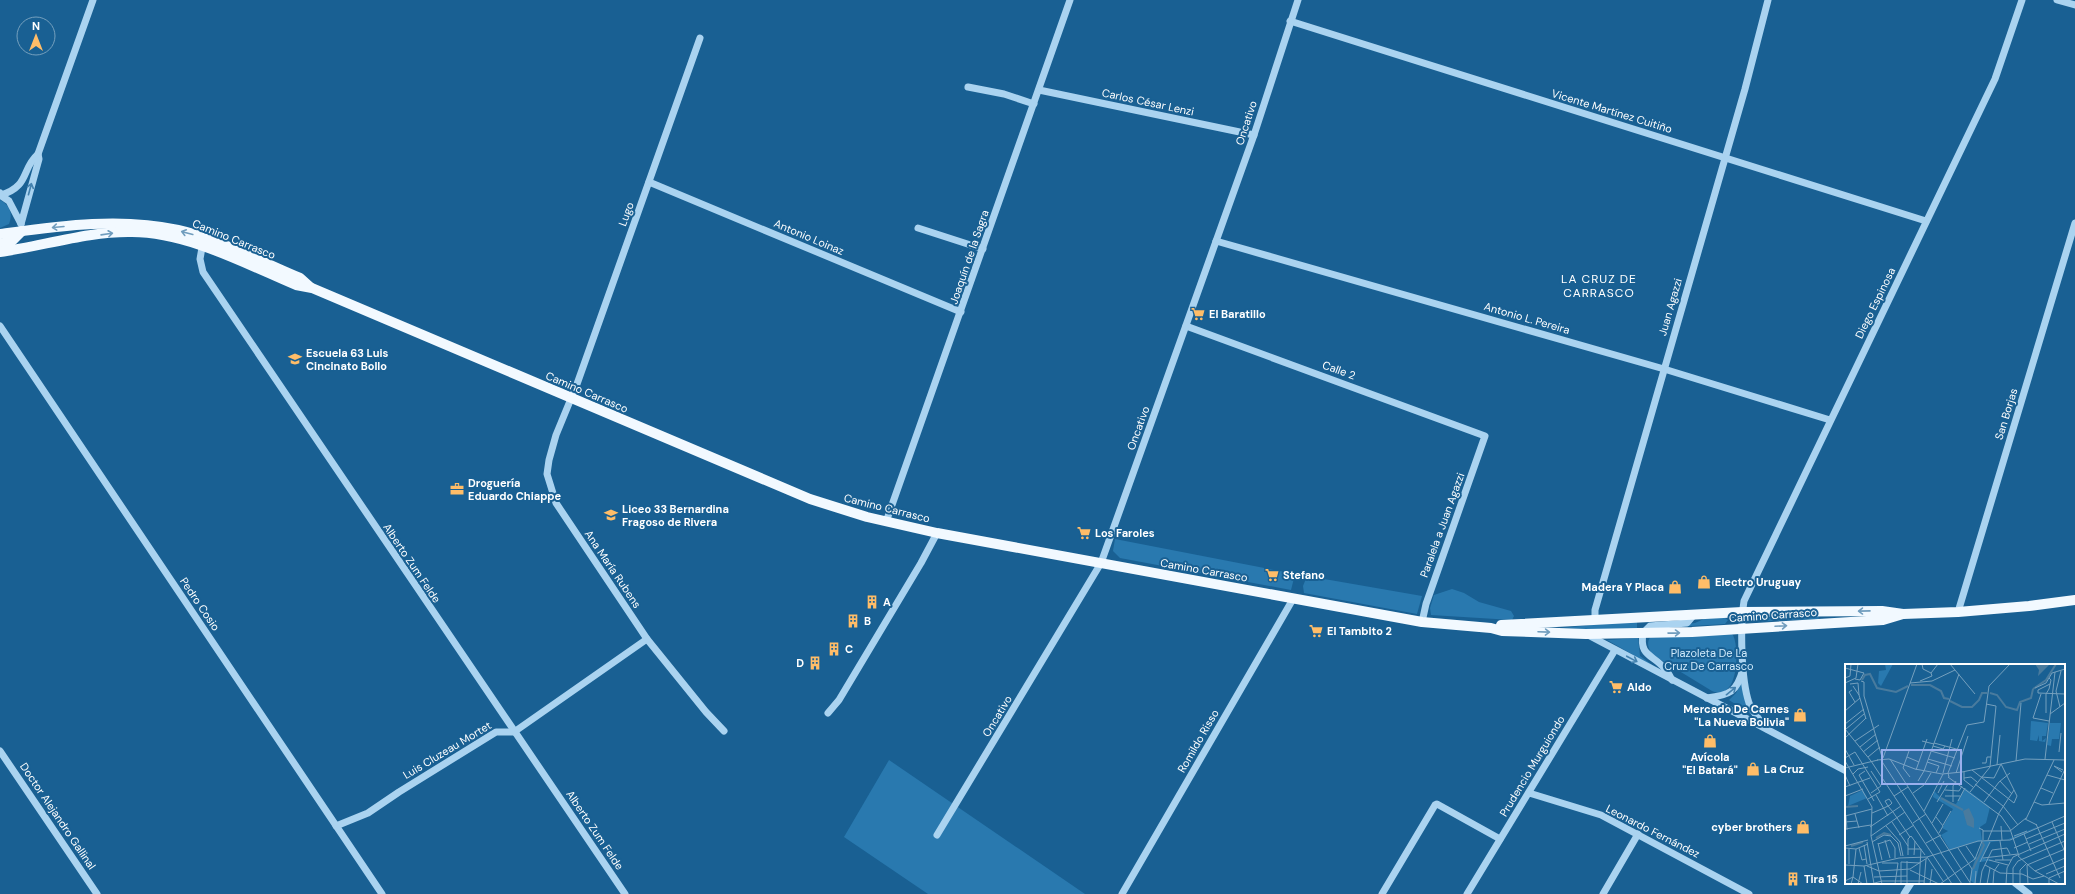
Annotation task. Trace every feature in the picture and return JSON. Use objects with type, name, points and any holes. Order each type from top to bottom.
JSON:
[{"type":"main road","name":"Camino Carrasco","points":[[0,234],[21,227],[101,223],[129,223],[179,230],[203,242],[300,278],[312,288],[810,499],[886,522],[937,533],[1422,622],[1491,628],[1502,631],[1586,634],[1692,632],[1883,620],[1903,614]]},
{"type":"main road","points":[[0,244],[12,240],[21,227]]},
{"type":"main road","name":"Camino Carrasco","points":[[0,252],[101,234],[134,232],[203,242]]},
{"type":"main road","name":"Camino Carrasco","points":[[1491,628],[1502,624],[1693,616],[1742,612],[1882,611],[1903,614],[1958,612],[2029,606],[2075,600]]},
{"type":"street","points":[[21,227],[38,154],[93,0]]},
{"type":"street","name":"Joaquín de la Sagra","points":[[886,522],[1070,0]]},
{"type":"street","name":"Oncativo","points":[[937,835],[1101,563],[1254,135],[1298,0]]},
{"type":"street","name":"Juan Agazzi","points":[[1595,620],[1595,610],[1745,89],[1768,0]]},
{"type":"street","name":"Diego Espinosa","points":[[1766,729],[1754,713],[1750,704],[1744,669],[1742,612],[1744,600],[1995,80],[2022,0]]},
{"type":"street","points":[[2057,0],[2075,5]]},
{"type":"street","name":"Vicente Martínez Cuitiño","points":[[1290,21],[1926,222]]},
{"type":"street","name":"Lugo","points":[[571,398],[700,38]]},
{"type":"street","points":[[968,87],[1004,94],[1034,104]]},
{"type":"street","name":"Carlos César Lenzi","points":[[1039,90],[1254,135]]},
{"type":"street","points":[[0,194],[11,192],[21,182],[34,157],[38,154]]},
{"type":"street","name":"Antonio Loinaz","points":[[649,182],[961,312]]},
{"type":"street","points":[[0,194],[12,205],[21,227]]},
{"type":"street","name":"San Borjas","points":[[1958,612],[2075,223]]},
{"type":"street","points":[[918,228],[983,249]]},
{"type":"street","name":"Antonio L. Pereira","points":[[1216,241],[1664,369],[1830,420]]},
{"type":"street","name":"Alberto Zum Felde","points":[[203,242],[200,259],[203,272],[625,894]]},
{"type":"street","name":"Pedro Cosio","points":[[0,326],[382,894]]},
{"type":"street","name":"Calle 2","points":[[1186,326],[1485,436]]},
{"type":"street","name":"Ana María Rubens","points":[[571,398],[548,460],[548,474],[551,490],[556,503],[565,519],[647,639],[706,712],[724,731]]},
{"type":"street","name":"Paralela a Juan Agazzi","points":[[1422,622],[1426,604],[1485,436]]},
{"type":"street","points":[[828,714],[839,700],[921,563],[937,533]]},
{"type":"street","name":"Romildo Risso","points":[[1122,894],[1293,599]]},
{"type":"street","name":"Camino Carrasco","points":[[1643,633],[1650,626],[1687,623],[1693,616]]},
{"type":"street","points":[[1643,633],[1642,645],[1645,652],[1665,668],[1672,680]]},
{"type":"street","points":[[1586,634],[1845,770]]},
{"type":"street","points":[[514,732],[647,639]]},
{"type":"street","name":"Prudencio Murguiondo","points":[[1467,894],[1615,650]]},
{"type":"street","points":[[1707,698],[1724,696],[1730,693],[1739,682],[1744,669]]},
{"type":"street","name":"Luis Cluzeau Mortet","points":[[336,826],[368,813],[496,732],[514,732]]},
{"type":"street","name":"Doctor Alejandro Gallinal","points":[[0,750],[97,894]]},
{"type":"street","name":"Leonardo Fernández","points":[[1529,793],[1601,815],[1638,834],[1740,892]]},
{"type":"street","points":[[1382,894],[1435,805],[1440,804],[1500,838]]},
{"type":"street","points":[[1603,894],[1638,834]]},
{"type":"street","points":[[1904,894],[1910,884]]},
{"type":"street","points":[[2016,884],[2030,894]]},
{"type":"street","points":[[1740,892],[1749,894]]},
{"type":"green space","points":[[0,200],[6,204],[10,210],[11,217],[9,224],[0,228]]},
{"type":"green space","points":[[1115,539],[1295,574],[1291,590],[1120,558],[1113,551]]},
{"type":"green space","points":[[1307,576],[1422,596],[1417,614],[1304,593],[1303,586]]},
{"type":"green space","points":[[1452,589],[1464,593],[1479,602],[1511,611],[1514,616],[1512,620],[1431,615],[1430,608],[1434,595]]},
{"type":"green space","points":[[1818,616],[1819,619],[1751,622],[1748,620],[1752,617]]},
{"type":"green space","points":[[1706,618],[1725,618],[1728,620],[1725,624],[1657,628],[1695,623]]},
{"type":"green space","points":[[1673,620],[1637,622],[1637,629],[1614,630],[1561,628],[1623,622]]},
{"type":"green space","name":"Plazoleta De La Cruz De Carrasco","points":[[1732,634],[1736,647],[1736,669],[1733,680],[1728,688],[1721,692],[1712,691],[1653,655],[1648,646],[1648,641],[1651,636]]},
{"type":"green space","points":[[1638,638],[1640,656],[1658,669],[1607,640]]},
{"type":"green space","points":[[1742,681],[1752,715],[1729,700],[1736,693]]},
{"type":"green space","points":[[889,760],[1085,894],[928,894],[844,837]]},
{"type":"place","name":"El Baratillo","points":[[1198,314]]},
{"type":"place","name":"Escuela 63 Luis Cincinato Bollo","points":[[295,359]]},
{"type":"place","name":"Droguería Eduardo Chiappe","points":[[457,489]]},
{"type":"place","name":"Liceo 33 Bernardina Fragoso de Rivera","points":[[611,515]]},
{"type":"place","name":"Los Faroles","points":[[1084,533]]},
{"type":"place","name":"Stefano","points":[[1272,575]]},
{"type":"place","name":"Electro Uruguay","points":[[1704,582]]},
{"type":"place","name":"Madera Y Placa","points":[[1675,587]]},
{"type":"place","name":"A","points":[[872,602]]},
{"type":"place","name":"B","points":[[853,621]]},
{"type":"place","name":"El Tambito 2","points":[[1316,631]]},
{"type":"place","name":"C","points":[[834,649]]},
{"type":"place","name":"D","points":[[815,663]]},
{"type":"place","name":"Aldo","points":[[1616,687]]},
{"type":"place","name":"Mercado De Carnes \"La Nueva Bolivia\"","points":[[1800,715]]},
{"type":"place","name":"Avícola \"El Batará\"","points":[[1710,741]]},
{"type":"place","name":"La Cruz","points":[[1753,769]]},
{"type":"place","name":"cyber brothers","points":[[1803,827]]},
{"type":"place","name":"Tira 15","points":[[1793,879]]},
{"type":"district","name":"LA CRUZ DE CARRASCO","points":[[1599,286]]}]
